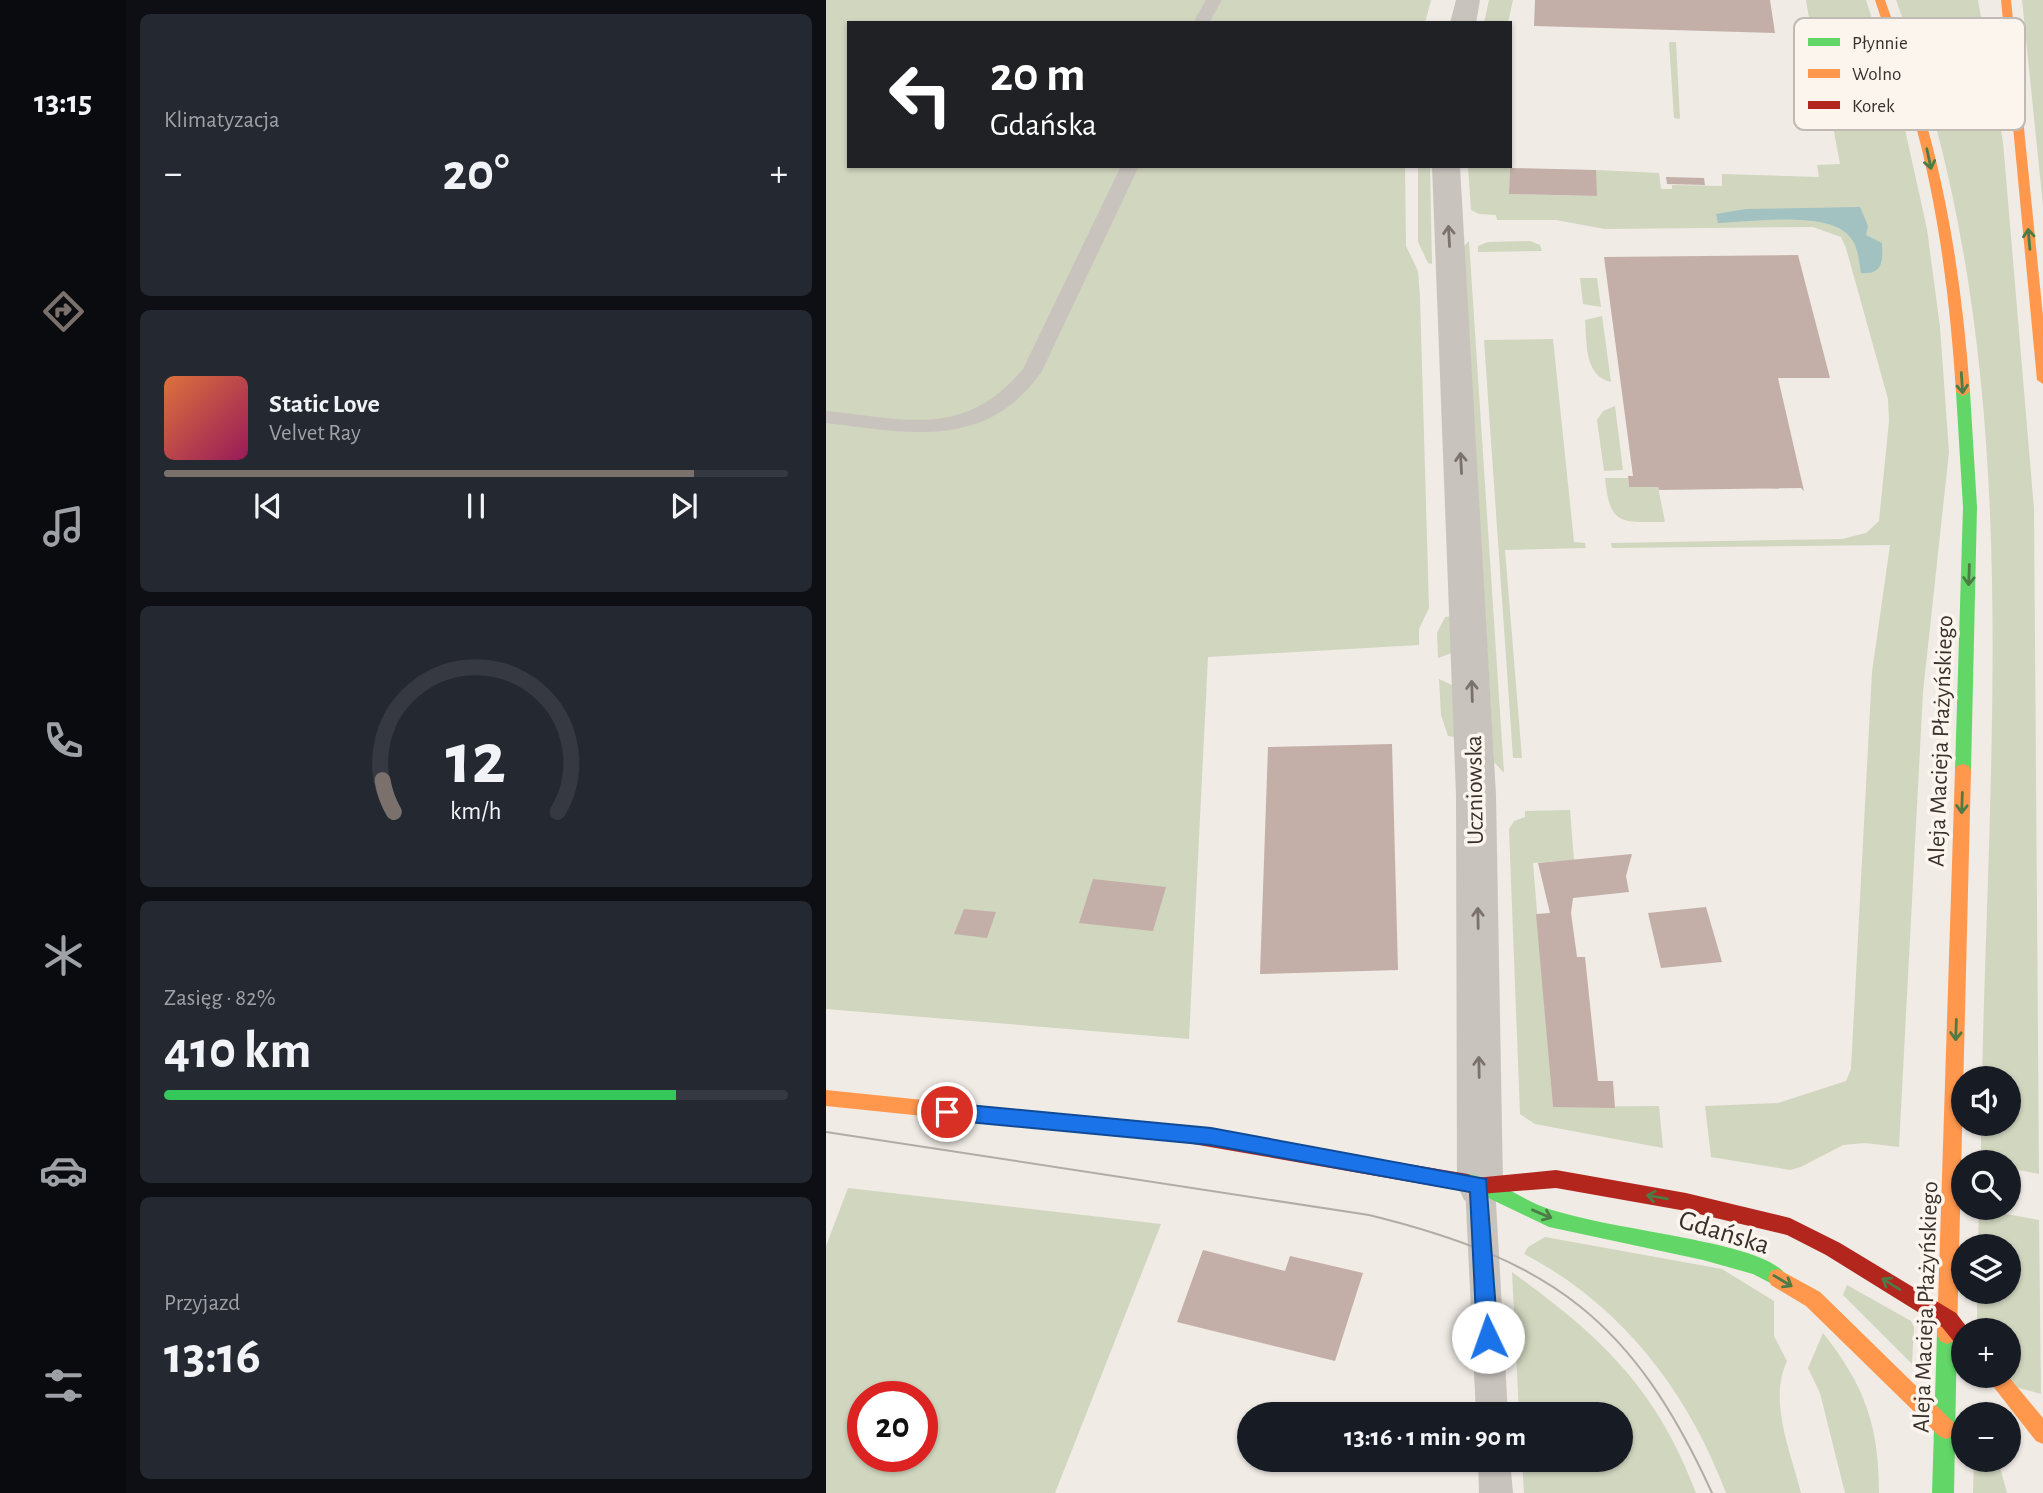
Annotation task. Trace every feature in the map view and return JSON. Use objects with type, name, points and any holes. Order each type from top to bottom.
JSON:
[{"type":"main road","name":"Aleja Macieja Płażyńskiego","points":[[1880,0],[1886,18]]},
{"type":"main road","points":[[2006,0],[2008,18]]},
{"type":"main road","name":"Aleja Macieja Płażyńskiego","points":[[1923,130],[1942,220],[1959,327],[1970,507],[1943,1493]]},
{"type":"main road","points":[[2019,130],[2043,380]]},
{"type":"main road","name":"Gdańska","points":[[826,1098],[1067,1125],[1211,1137],[1480,1185],[1556,1178],[1686,1202],[1790,1227],[1833,1249],[1951,1322]]},
{"type":"main road","name":"Gdańska","points":[[1480,1185],[1549,1218],[1703,1251],[1757,1266],[1813,1299],[1945,1429]]},
{"type":"main road","points":[[2005,1388],[2043,1434]]},
{"type":"street","points":[[1463,21],[1468,0]]},
{"type":"street","name":"Uczniowska","points":[[1446,168],[1476,795],[1480,1185]]},
{"type":"lane","points":[[1202,21],[1214,0]]},
{"type":"lane","points":[[826,417],[930,426],[963,425],[990,414],[1016,395],[1032,371],[1129,168]]},
{"type":"lane","name":"Uczniowska","points":[[1480,1185],[1491,1402]]},
{"type":"lane","points":[[1495,1472],[1496,1493]]},
{"type":"green space","points":[[826,0],[1431,0],[1426,21],[847,21],[847,168],[1405,168],[1406,246],[1418,271],[1420,297],[1429,608],[1419,629],[1419,645],[1208,657],[1189,1039],[826,1009]]},
{"type":"green space","points":[[1489,0],[1513,0],[1508,21],[1484,21]]},
{"type":"green space","points":[[1806,0],[1866,0],[1872,18],[1809,18]]},
{"type":"green space","points":[[1896,0],[1978,0],[1981,18],[1902,18]]},
{"type":"green space","points":[[2022,0],[2043,0],[2043,206],[2025,18]]},
{"type":"green space","points":[[1669,42],[1676,42],[1680,119],[1674,118]]},
{"type":"green space","points":[[1834,130],[1905,130],[1927,229],[1940,327],[1949,452],[1923,692],[1899,1147],[1865,1143],[1843,1145],[1790,1170],[1711,1157],[1705,1106],[1778,1103],[1846,1081],[1851,1069],[1872,672],[1890,545],[1612,548],[1611,543],[1842,539],[1866,533],[1879,521],[1889,421],[1888,399],[1846,248],[1841,237],[1813,227],[1605,229],[1556,220],[1497,220],[1496,215],[1479,214],[1471,210],[1468,168],[1510,168],[1509,194],[1596,196],[1596,170],[1659,173],[1661,189],[1672,189],[1672,185],[1722,186],[1722,174],[1819,177],[1817,165],[1840,164]]},
{"type":"green space","points":[[1936,130],[2001,130],[2034,509],[2039,1174],[2021,1170],[2021,1150],[1981,1150],[1981,1136],[2021,1136],[2021,1066],[1982,1066],[1993,669],[1991,533],[1982,398],[1965,264]]},
{"type":"green space","points":[[1418,168],[1430,168],[1432,264],[1428,263],[1418,242]]},
{"type":"green space","points":[[1469,241],[1504,773],[1494,762],[1463,247]]},
{"type":"green space","points":[[1530,241],[1540,245],[1542,251],[1478,252],[1478,246],[1488,242]]},
{"type":"green space","points":[[1580,278],[1597,278],[1601,307],[1583,304]]},
{"type":"green space","points":[[1602,316],[1611,382],[1602,379],[1591,366],[1587,348],[1585,320]]},
{"type":"green space","points":[[1553,339],[1574,542],[1585,543],[1586,548],[1505,550],[1522,758],[1513,758],[1484,340]]},
{"type":"green space","points":[[1615,406],[1623,470],[1604,471],[1597,420],[1603,411]]},
{"type":"green space","points":[[1605,478],[1628,478],[1629,487],[1658,487],[1665,522],[1637,522],[1620,518],[1610,505]]},
{"type":"green space","points":[[1451,616],[1452,653],[1438,658],[1437,633],[1445,617]]},
{"type":"green space","points":[[1439,679],[1454,686],[1455,737],[1448,736],[1441,715]]},
{"type":"green space","points":[[1570,810],[1574,860],[1533,863],[1553,1107],[1659,1106],[1663,1148],[1535,1124],[1520,1114],[1509,829],[1514,821],[1525,817],[1525,811]]},
{"type":"green space","points":[[848,1188],[1161,1224],[1055,1493],[826,1493],[826,1246]]},
{"type":"green space","points":[[2021,1217],[2039,1220],[2041,1394],[2019,1388],[2021,1318],[1977,1318],[1977,1304],[2021,1304],[2021,1234],[1978,1234],[1979,1220],[2021,1220]]},
{"type":"green space","points":[[1545,1237],[1722,1269],[1774,1301],[1774,1336],[1787,1361],[1782,1376],[1780,1410],[1801,1493],[1726,1493],[1692,1420],[1647,1355],[1621,1325],[1592,1299],[1524,1254],[1528,1247]]},
{"type":"green space","points":[[1512,1272],[1573,1319],[1622,1367],[1663,1423],[1696,1493],[1524,1493],[1523,1472],[1633,1472],[1633,1402],[1518,1402]]},
{"type":"green space","points":[[1847,1285],[1911,1321],[1914,1327],[1912,1364],[1843,1295]]},
{"type":"green space","points":[[1823,1333],[1849,1371],[1867,1408],[1876,1447],[1879,1493],[1845,1493],[1820,1393],[1808,1368]]},
{"type":"green space","points":[[1974,1472],[2001,1472],[2007,1493],[1973,1493]]},
{"type":"water","points":[[1860,207],[1868,226],[1866,235],[1882,243],[1880,266],[1874,272],[1861,273],[1858,254],[1850,237],[1825,223],[1808,220],[1768,220],[1718,223],[1716,214],[1746,209]]},
{"type":"building","points":[[1535,0],[1770,0],[1775,33],[1534,26]]},
{"type":"building","points":[[1510,168],[1596,170],[1597,196],[1509,194]]},
{"type":"building","points":[[1666,177],[1704,178],[1705,185],[1667,184]]},
{"type":"building","points":[[1798,255],[1830,378],[1778,378],[1804,491],[1801,488],[1659,490],[1658,487],[1629,487],[1628,476],[1633,476],[1604,257]]},
{"type":"building","points":[[1392,744],[1398,970],[1260,974],[1268,747]]},
{"type":"building","points":[[1632,854],[1626,876],[1629,892],[1573,898],[1571,913],[1577,957],[1585,957],[1598,1081],[1613,1081],[1615,1108],[1553,1107],[1536,914],[1550,913],[1538,863]]},
{"type":"building","points":[[1093,879],[1166,887],[1153,931],[1079,923]]},
{"type":"building","points":[[1706,907],[1722,962],[1661,968],[1648,913]]},
{"type":"building","points":[[964,909],[996,912],[987,938],[954,934]]},
{"type":"building","points":[[1203,1250],[1285,1271],[1290,1256],[1363,1273],[1335,1361],[1177,1322]]},
{"type":"tram line","points":[[826,1132],[1369,1215],[1433,1233],[1489,1253],[1537,1277],[1580,1306],[1617,1341],[1651,1383],[1682,1433],[1712,1493]]},
{"type":"traffic: fast","points":[[1963,392],[1970,507],[1963,770]]},
{"type":"traffic: fast","points":[[1468,1183],[1480,1185],[1549,1218],[1703,1251],[1757,1266],[1778,1278]]},
{"type":"traffic: fast","points":[[1943,1493],[1947,1334]]},
{"type":"traffic: slow","points":[[1880,0],[1886,18]]},
{"type":"traffic: slow","points":[[2006,0],[2008,18]]},
{"type":"traffic: slow","points":[[1923,130],[1944,225],[1958,325],[1963,392]]},
{"type":"traffic: slow","points":[[2019,130],[2043,380]]},
{"type":"traffic: slow","points":[[1947,1334],[1963,770]]},
{"type":"traffic: slow","points":[[826,1098],[1187,1135]]},
{"type":"traffic: slow","points":[[1778,1278],[1813,1299],[1946,1429]]},
{"type":"traffic: slow","points":[[2005,1388],[2043,1434]]},
{"type":"traffic: jam","points":[[1187,1135],[1468,1183]]},
{"type":"traffic: jam","points":[[1480,1185],[1556,1179],[1686,1202],[1790,1227],[1833,1249],[1951,1322]]},
{"type":"route","points":[[947,1112],[1211,1137],[1480,1185],[1488,1337]]}]
